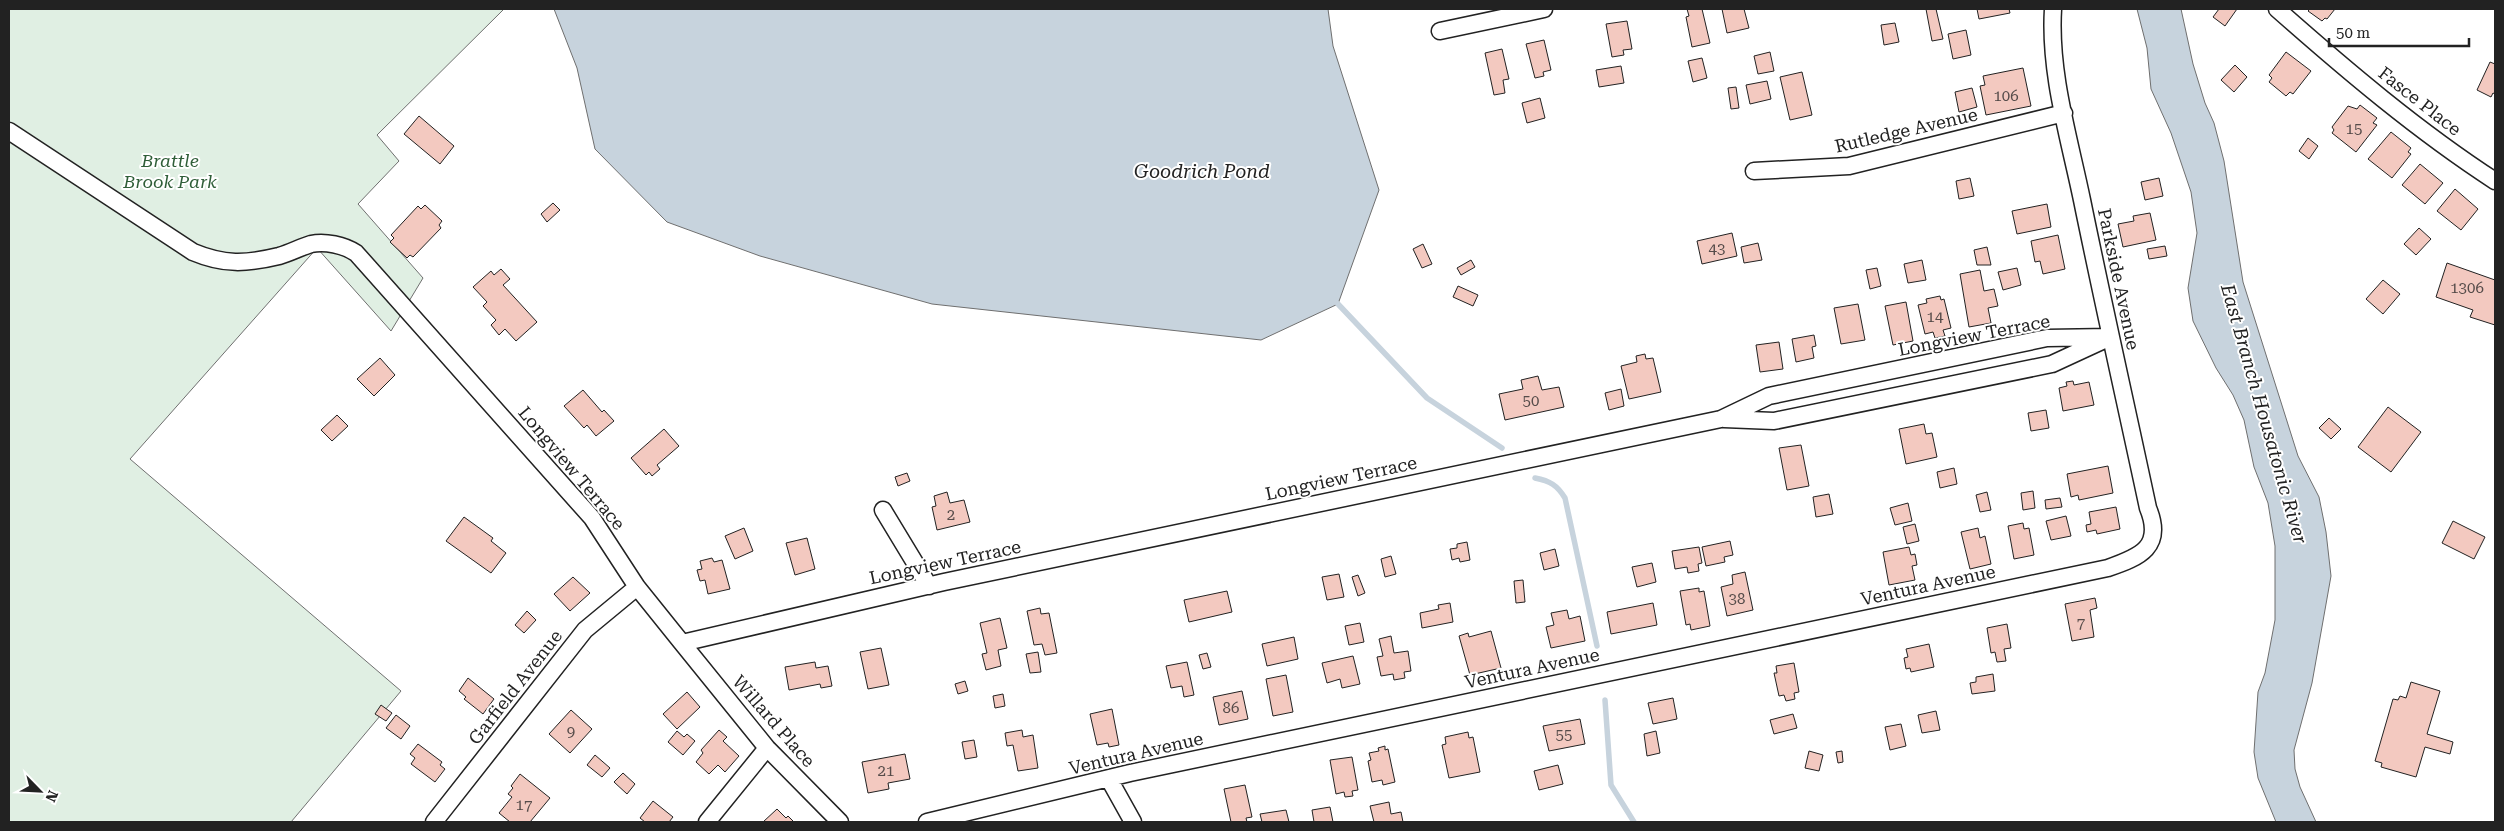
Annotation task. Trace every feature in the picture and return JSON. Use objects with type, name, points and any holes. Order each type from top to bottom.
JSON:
[{"type":"street","points":[[1440,31],[1544,9]]},
{"type":"street","name":"Parkside Avenue","points":[[2053,9],[2054,56],[2064,113],[2110,337],[2148,508],[2155,527],[2154,534],[2143,551]]},
{"type":"street","name":"Fasce Place","points":[[2277,9],[2341,65],[2469,164],[2495,181]]},
{"type":"street","name":"Rutledge Avenue","points":[[1754,171],[1850,166],[2064,113]]},
{"type":"street","name":"Longview Terrace","points":[[9,131],[193,252],[214,261],[250,261],[280,256],[311,244],[338,245],[351,250],[502,414],[592,518],[637,587],[682,643],[929,586],[1721,419],[1774,420],[2052,364],[2110,337]]},
{"type":"street","name":"Longview Terrace","points":[[1721,419],[1769,396],[2047,338],[2110,337]]},
{"type":"street","points":[[884,510],[929,586]]},
{"type":"street","name":"Ventura Avenue","points":[[927,822],[1109,779],[2108,568],[2132,560],[2143,551]]},
{"type":"street","name":"Garfield Avenue","points":[[434,822],[585,630],[637,587]]},
{"type":"street","name":"Willard Place","points":[[682,643],[767,748],[840,822]]},
{"type":"street","points":[[707,822],[767,748]]},
{"type":"street","points":[[1109,779],[1133,822]]},
{"type":"green space","name":"Brattle Brook Park","points":[[9,9],[504,9],[377,135],[399,161],[358,204],[423,278],[391,331],[317,248],[130,459],[401,691],[291,822],[9,822]]},
{"type":"water","name":"Goodrich Pond","points":[[554,9],[1328,9],[1333,46],[1379,190],[1338,304],[1261,340],[932,304],[760,256],[667,222],[595,149],[577,68]]},
{"type":"water","name":"East Branch Housatonic River","points":[[2137,9],[2181,9],[2193,64],[2205,103],[2214,123],[2224,161],[2243,282],[2298,456],[2319,497],[2326,532],[2331,576],[2312,683],[2294,750],[2295,769],[2300,787],[2316,822],[2276,822],[2258,778],[2254,752],[2258,692],[2265,673],[2275,620],[2275,546],[2268,503],[2254,467],[2244,420],[2233,395],[2216,368],[2193,321],[2188,288],[2197,233],[2191,192],[2171,133],[2151,89],[2147,48]]},
{"type":"building","points":[[1687,9],[1702,9],[1710,43],[1692,47],[1686,17],[1689,16]]},
{"type":"building","points":[[1722,9],[1744,9],[1749,28],[1727,33]]},
{"type":"building","points":[[1926,9],[1936,9],[1943,39],[1932,41]]},
{"type":"building","points":[[1977,9],[2009,9],[2010,13],[1979,19]]},
{"type":"building","points":[[2219,9],[2237,9],[2225,26],[2213,17]]},
{"type":"building","points":[[2310,9],[2335,9],[2327,19],[2325,18],[2322,21],[2308,11]]},
{"type":"building","points":[[1627,21],[1632,49],[1623,50],[1624,55],[1612,57],[1606,24]]},
{"type":"building","points":[[1895,23],[1899,42],[1884,45],[1881,25]]},
{"type":"building","points":[[1966,30],[1971,55],[1953,59],[1948,34]]},
{"type":"building","points":[[1544,40],[1551,70],[1543,72],[1544,76],[1535,78],[1526,44]]},
{"type":"building","points":[[1502,49],[1509,79],[1503,80],[1505,93],[1494,95],[1485,53]]},
{"type":"building","points":[[1770,52],[1774,71],[1758,74],[1754,56]]},
{"type":"building","points":[[2286,52],[2311,71],[2293,94],[2290,92],[2286,96],[2269,82],[2272,78],[2269,75]]},
{"type":"building","points":[[1702,58],[1707,78],[1693,82],[1688,61]]},
{"type":"building","points":[[2490,62],[2495,64],[2495,94],[2493,93],[2491,97],[2477,90]]},
{"type":"building","points":[[2235,65],[2247,77],[2234,92],[2221,80]]},
{"type":"building","points":[[1621,66],[1624,83],[1599,87],[1596,70]]},
{"type":"building","points":[[2023,68],[2031,106],[1986,115],[1980,86],[1985,85],[1983,76]]},
{"type":"building","points":[[1802,72],[1812,115],[1790,120],[1780,77]]},
{"type":"building","points":[[1767,81],[1771,99],[1750,104],[1746,85]]},
{"type":"building","points":[[1736,87],[1739,108],[1731,109],[1728,88]]},
{"type":"building","points":[[1972,88],[1977,107],[1959,112],[1955,92]]},
{"type":"building","points":[[1540,98],[1545,118],[1527,123],[1522,103]]},
{"type":"building","points":[[2360,105],[2377,118],[2373,123],[2377,125],[2356,152],[2332,133],[2334,130],[2332,127],[2348,106],[2357,109]]},
{"type":"building","points":[[419,116],[454,146],[440,164],[404,134]]},
{"type":"building","points":[[2391,132],[2411,148],[2408,152],[2411,154],[2392,178],[2368,159]]},
{"type":"building","points":[[2308,138],[2318,146],[2309,159],[2299,151]]},
{"type":"building","points":[[2420,164],[2443,183],[2425,204],[2402,185]]},
{"type":"building","points":[[1970,178],[1974,196],[1959,199],[1956,181]]},
{"type":"building","points":[[2159,178],[2163,196],[2145,200],[2141,182]]},
{"type":"building","points":[[2455,189],[2478,209],[2461,230],[2437,211]]},
{"type":"building","points":[[553,203],[560,210],[547,222],[541,214]]},
{"type":"building","points":[[2047,204],[2051,227],[2017,234],[2012,211]]},
{"type":"building","points":[[425,205],[442,221],[439,225],[441,228],[413,257],[410,255],[407,258],[390,242],[394,238],[391,235],[418,206],[421,209]]},
{"type":"building","points":[[2150,213],[2156,240],[2123,247],[2118,224],[2134,221],[2133,216]]},
{"type":"building","points":[[2419,228],[2431,239],[2416,255],[2404,244]]},
{"type":"building","points":[[1732,233],[1737,256],[1702,264],[1697,241]]},
{"type":"building","points":[[2058,235],[2065,269],[2043,274],[2040,261],[2035,262],[2031,241]]},
{"type":"building","points":[[1758,243],[1762,260],[1744,263],[1741,247]]},
{"type":"building","points":[[1423,244],[1432,264],[1422,268],[1413,249]]},
{"type":"building","points":[[2165,246],[2167,256],[2149,259],[2147,249]]},
{"type":"building","points":[[1987,247],[1991,265],[1977,265],[1974,250]]},
{"type":"building","points":[[1471,260],[1475,267],[1461,275],[1457,268]]},
{"type":"building","points":[[1922,260],[1926,280],[1908,283],[1904,264]]},
{"type":"building","points":[[2447,263],[2495,280],[2495,325],[2470,317],[2473,310],[2436,297]]},
{"type":"building","points":[[1877,268],[1881,286],[1870,289],[1866,270]]},
{"type":"building","points":[[2017,268],[2021,285],[2003,290],[1998,272]]},
{"type":"building","points":[[501,269],[510,279],[503,285],[537,322],[516,341],[505,329],[499,335],[491,325],[496,320],[483,306],[487,302],[473,287],[491,271],[494,275]]},
{"type":"building","points":[[1980,270],[1984,291],[1994,289],[1998,306],[1988,308],[1991,323],[1969,327],[1960,274]]},
{"type":"building","points":[[2383,280],[2400,294],[2383,314],[2366,299]]},
{"type":"building","points":[[1458,286],[1478,295],[1473,306],[1453,297]]},
{"type":"building","points":[[1940,296],[1941,300],[1944,299],[1951,328],[1943,330],[1945,336],[1935,338],[1933,332],[1925,334],[1918,305],[1927,303],[1926,299]]},
{"type":"building","points":[[1906,302],[1913,341],[1893,345],[1885,306]]},
{"type":"building","points":[[1858,304],[1865,340],[1841,344],[1834,308]]},
{"type":"building","points":[[1814,335],[1816,346],[1812,347],[1814,358],[1796,362],[1792,339]]},
{"type":"building","points":[[1779,342],[1783,369],[1760,372],[1756,345]]},
{"type":"building","points":[[1645,354],[1646,359],[1653,358],[1661,392],[1629,399],[1621,366],[1637,362],[1636,356]]},
{"type":"building","points":[[380,358],[395,375],[374,396],[357,379]]},
{"type":"building","points":[[1538,376],[1542,390],[1559,387],[1564,407],[1505,420],[1499,394],[1523,389],[1521,380]]},
{"type":"building","points":[[2073,381],[2074,385],[2089,382],[2094,405],[2063,411],[2059,388],[2067,386],[2066,382]]},
{"type":"building","points":[[1621,389],[1624,406],[1609,410],[1605,393]]},
{"type":"building","points":[[583,390],[602,412],[604,410],[614,421],[596,436],[587,425],[584,428],[564,406]]},
{"type":"building","points":[[2388,407],[2421,432],[2391,472],[2358,447]]},
{"type":"building","points":[[2046,410],[2049,428],[2031,431],[2028,413]]},
{"type":"building","points":[[337,415],[348,426],[332,441],[321,430]]},
{"type":"building","points":[[2329,418],[2341,429],[2331,439],[2319,428]]},
{"type":"building","points":[[1924,424],[1926,434],[1932,433],[1937,457],[1906,464],[1899,429]]},
{"type":"building","points":[[664,429],[679,446],[657,465],[660,469],[652,476],[649,472],[646,475],[631,458]]},
{"type":"building","points":[[1801,445],[1809,486],[1787,490],[1779,448]]},
{"type":"building","points":[[2108,466],[2113,493],[2079,500],[2078,495],[2071,497],[2067,474]]},
{"type":"building","points":[[1954,468],[1957,484],[1940,488],[1937,472]]},
{"type":"building","points":[[907,473],[910,481],[898,486],[895,477]]},
{"type":"building","points":[[2033,491],[2035,508],[2023,510],[2021,493]]},
{"type":"building","points":[[947,492],[950,503],[964,500],[970,522],[937,530],[932,507],[936,506],[934,496]]},
{"type":"building","points":[[1987,492],[1991,510],[1980,512],[1976,495]]},
{"type":"building","points":[[1829,494],[1833,514],[1816,517],[1813,497]]},
{"type":"building","points":[[2060,498],[2062,507],[2046,509],[2045,500]]},
{"type":"building","points":[[1908,503],[1912,521],[1895,525],[1890,508]]},
{"type":"building","points":[[2116,507],[2120,529],[2097,534],[2096,530],[2087,532],[2086,525],[2091,524],[2089,512]]},
{"type":"building","points":[[2066,516],[2071,536],[2051,540],[2046,521]]},
{"type":"building","points":[[464,517],[493,538],[491,541],[506,553],[491,573],[446,541]]},
{"type":"building","points":[[2453,521],[2485,537],[2474,559],[2442,543]]},
{"type":"building","points":[[2023,523],[2024,529],[2029,528],[2034,555],[2014,559],[2008,526]]},
{"type":"building","points":[[1915,524],[1919,541],[1907,544],[1903,527]]},
{"type":"building","points":[[744,528],[753,551],[735,559],[725,536]]},
{"type":"building","points":[[1978,528],[1980,538],[1985,536],[1991,564],[1970,569],[1961,532]]},
{"type":"building","points":[[807,538],[815,569],[795,575],[786,543]]},
{"type":"building","points":[[1730,541],[1733,555],[1724,557],[1725,562],[1706,566],[1702,547]]},
{"type":"building","points":[[1467,542],[1470,560],[1460,562],[1459,558],[1452,560],[1450,549],[1457,548],[1457,544]]},
{"type":"building","points":[[1699,547],[1702,563],[1698,564],[1699,571],[1688,573],[1687,567],[1675,569],[1672,551]]},
{"type":"building","points":[[1909,547],[1911,555],[1915,554],[1917,565],[1912,566],[1915,580],[1889,585],[1883,552]]},
{"type":"building","points":[[1555,549],[1559,566],[1544,570],[1540,553]]},
{"type":"building","points":[[1391,556],[1396,574],[1385,577],[1381,559]]},
{"type":"building","points":[[712,558],[714,562],[722,560],[730,589],[708,594],[705,580],[700,581],[697,570],[702,569],[700,561]]},
{"type":"building","points":[[1652,563],[1656,582],[1637,587],[1632,567]]},
{"type":"building","points":[[1745,572],[1753,610],[1727,616],[1721,587],[1733,584],[1732,575]]},
{"type":"building","points":[[1339,574],[1344,597],[1327,600],[1322,577]]},
{"type":"building","points":[[1358,575],[1365,593],[1358,596],[1352,577]]},
{"type":"building","points":[[573,577],[590,593],[570,611],[554,594]]},
{"type":"building","points":[[1523,580],[1525,602],[1516,603],[1514,581]]},
{"type":"building","points":[[1699,588],[1699,592],[1704,591],[1710,626],[1691,630],[1690,624],[1686,625],[1680,591]]},
{"type":"building","points":[[1227,591],[1232,612],[1189,622],[1184,600]]},
{"type":"building","points":[[2095,598],[2097,608],[2090,610],[2094,637],[2072,641],[2065,604]]},
{"type":"building","points":[[1450,603],[1453,622],[1422,628],[1420,613],[1439,609],[1438,605]]},
{"type":"building","points":[[1653,603],[1657,625],[1611,634],[1607,612]]},
{"type":"building","points":[[1040,608],[1041,614],[1049,613],[1057,653],[1045,655],[1042,644],[1034,645],[1027,611]]},
{"type":"building","points":[[1567,610],[1569,619],[1580,616],[1585,641],[1551,648],[1546,627],[1554,625],[1551,613]]},
{"type":"building","points":[[527,611],[536,620],[524,633],[515,625]]},
{"type":"building","points":[[1000,618],[1007,648],[998,650],[1001,666],[986,670],[982,654],[987,653],[980,623]]},
{"type":"building","points":[[1360,623],[1364,642],[1349,645],[1345,626]]},
{"type":"building","points":[[2007,624],[2011,648],[2004,649],[2006,661],[1997,662],[1995,652],[1991,653],[1987,628]]},
{"type":"building","points":[[1491,631],[1501,668],[1470,675],[1459,636],[1468,633],[1469,637]]},
{"type":"building","points":[[1391,636],[1394,653],[1408,651],[1411,671],[1404,672],[1405,678],[1394,680],[1393,674],[1381,676],[1377,657],[1383,656],[1379,639]]},
{"type":"building","points":[[1294,637],[1298,659],[1267,666],[1262,644]]},
{"type":"building","points":[[1929,644],[1934,667],[1911,672],[1910,668],[1906,669],[1904,658],[1908,657],[1906,649]]},
{"type":"building","points":[[881,648],[889,685],[868,689],[860,652]]},
{"type":"building","points":[[1038,652],[1041,672],[1030,673],[1026,654]]},
{"type":"building","points":[[1207,653],[1211,667],[1203,669],[1199,655]]},
{"type":"building","points":[[1353,656],[1360,684],[1342,688],[1340,679],[1327,683],[1322,663]]},
{"type":"building","points":[[815,662],[816,668],[828,666],[832,686],[821,688],[820,684],[789,690],[785,667]]},
{"type":"building","points":[[1187,662],[1194,695],[1184,697],[1182,686],[1171,688],[1166,666]]},
{"type":"building","points":[[1794,663],[1799,692],[1794,693],[1795,699],[1786,701],[1784,695],[1779,696],[1774,673],[1777,673],[1776,666]]},
{"type":"building","points":[[1993,674],[1995,691],[1972,694],[1970,683],[1976,682],[1976,677]]},
{"type":"building","points":[[1286,675],[1293,712],[1273,716],[1266,679]]},
{"type":"building","points":[[468,678],[494,699],[483,714],[464,699],[466,697],[459,691]]},
{"type":"building","points":[[965,681],[968,691],[958,694],[955,684]]},
{"type":"building","points":[[2411,682],[2440,691],[2427,734],[2453,742],[2450,754],[2425,747],[2416,777],[2381,767],[2382,763],[2375,761],[2393,699],[2398,700],[2400,696],[2406,698]]},
{"type":"building","points":[[1242,691],[1248,719],[1219,725],[1213,697]]},
{"type":"building","points":[[687,692],[700,707],[677,729],[663,714]]},
{"type":"building","points":[[1003,694],[1005,706],[995,708],[993,696]]},
{"type":"building","points":[[1673,698],[1677,719],[1653,724],[1648,703]]},
{"type":"building","points":[[381,705],[392,713],[386,721],[375,714]]},
{"type":"building","points":[[1112,709],[1119,745],[1109,747],[1108,743],[1097,745],[1090,714]]},
{"type":"building","points":[[571,710],[592,729],[570,753],[549,734]]},
{"type":"building","points":[[1936,711],[1940,730],[1922,733],[1918,715]]},
{"type":"building","points":[[1793,714],[1797,728],[1774,734],[1770,720]]},
{"type":"building","points":[[396,715],[410,726],[401,739],[386,728]]},
{"type":"building","points":[[1580,719],[1585,744],[1549,751],[1543,726]]},
{"type":"building","points":[[1901,724],[1906,746],[1890,750],[1885,727]]},
{"type":"building","points":[[719,730],[727,737],[723,741],[739,756],[725,772],[718,765],[709,774],[696,762],[703,753],[701,750]]},
{"type":"building","points":[[1022,730],[1023,737],[1033,735],[1038,768],[1018,771],[1013,745],[1007,746],[1005,733]]},
{"type":"building","points":[[677,731],[684,737],[687,734],[695,741],[683,755],[668,742]]},
{"type":"building","points":[[1656,731],[1660,753],[1647,756],[1644,734]]},
{"type":"building","points":[[1468,732],[1469,738],[1473,737],[1480,772],[1449,778],[1442,745],[1446,744],[1445,737]]},
{"type":"building","points":[[974,740],[977,757],[965,759],[962,742]]},
{"type":"building","points":[[418,744],[442,762],[440,765],[445,769],[435,782],[411,764],[415,758],[410,754]]},
{"type":"building","points":[[1385,746],[1385,750],[1388,749],[1395,782],[1383,785],[1382,780],[1372,782],[1368,761],[1371,760],[1369,753],[1379,751],[1378,748]]},
{"type":"building","points":[[1809,751],[1823,755],[1819,771],[1805,768]]},
{"type":"building","points":[[1842,751],[1843,762],[1838,763],[1836,752]]},
{"type":"building","points":[[905,754],[910,779],[888,783],[889,789],[868,793],[862,762]]},
{"type":"building","points":[[595,755],[610,768],[602,777],[587,765]]},
{"type":"building","points":[[1352,757],[1358,790],[1352,791],[1353,796],[1345,797],[1344,792],[1336,794],[1330,760]]},
{"type":"building","points":[[1558,765],[1563,784],[1539,790],[1534,771]]},
{"type":"building","points":[[623,773],[635,784],[627,794],[614,782]]},
{"type":"building","points":[[520,774],[550,798],[530,822],[510,822],[499,813],[512,797],[508,794],[513,788],[511,786]]},
{"type":"building","points":[[1245,785],[1252,817],[1246,818],[1247,822],[1231,822],[1224,789]]},
{"type":"building","points":[[653,801],[673,817],[669,822],[645,822],[640,818]]},
{"type":"building","points":[[1389,802],[1391,814],[1401,812],[1403,822],[1374,822],[1370,806]]},
{"type":"building","points":[[1330,807],[1333,822],[1314,822],[1312,810]]},
{"type":"building","points":[[777,809],[786,818],[788,816],[794,822],[763,822]]},
{"type":"building","points":[[1286,810],[1289,822],[1262,822],[1260,814]]},
{"type":"waterway","points":[[1338,304],[1427,398],[1502,448]]},
{"type":"waterway","points":[[1535,478],[1553,484],[1565,498],[1597,646]]},
{"type":"waterway","points":[[1605,700],[1611,785],[1634,822]]}]
